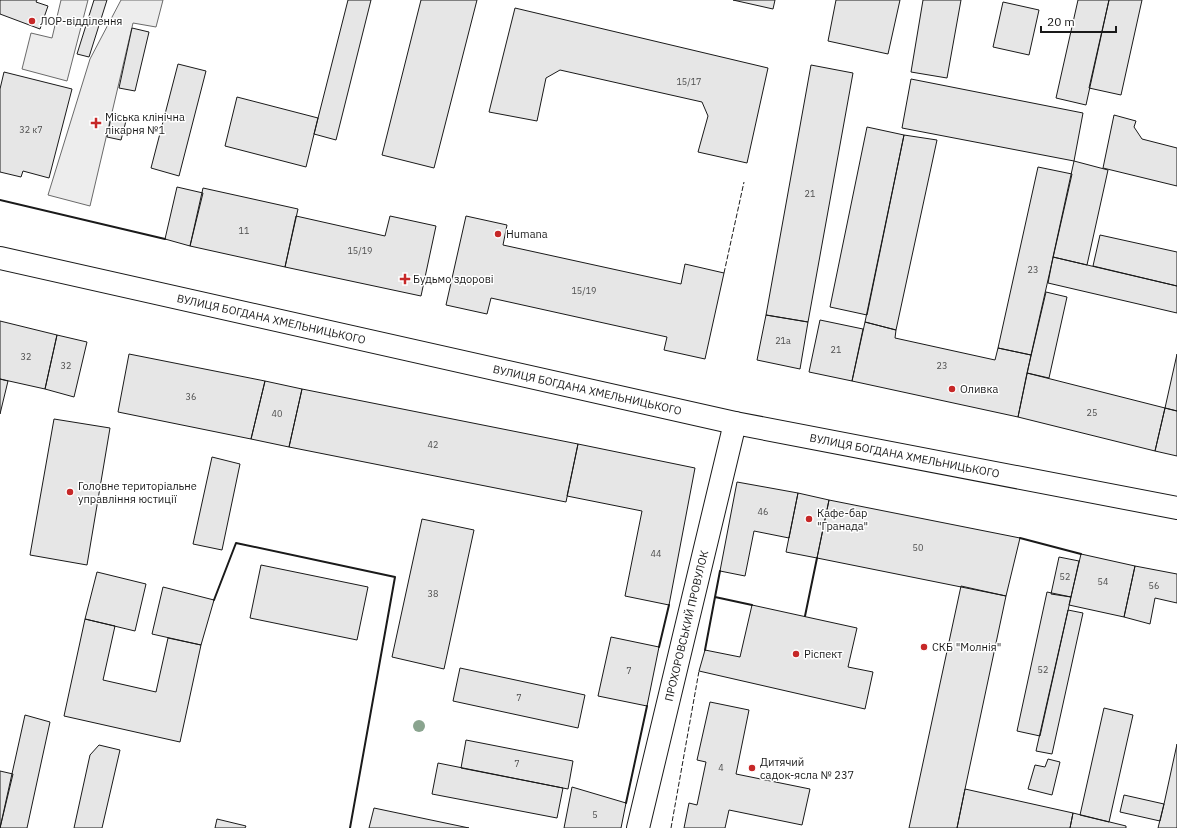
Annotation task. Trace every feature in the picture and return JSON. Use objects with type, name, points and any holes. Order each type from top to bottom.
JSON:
[{"type":"main road","name":"ВУЛИЦЯ БОГДАНА ХМЕЛЬНИЦЬКОГО","points":[[0,258],[735,423],[1177,508]]},
{"type":"main road","name":"ПРОХОРОВСЬКИЙ ПРОВУЛОК","points":[[638,828],[735,423]]},
{"type":"shaded area","points":[[61,0],[88,0],[67,81],[22,69],[31,33],[52,38]]},
{"type":"shaded area","points":[[121,0],[163,0],[156,27],[133,23],[90,206],[48,195],[90,59]]},
{"type":"building","name":"ЛОР-відділення","points":[[0,0],[37,0],[36,2],[48,6],[40,29],[0,14]]},
{"type":"building","points":[[94,0],[107,0],[89,57],[77,54]]},
{"type":"building","points":[[348,0],[371,0],[336,140],[314,134]]},
{"type":"building","points":[[421,0],[477,0],[434,168],[382,155]]},
{"type":"building","points":[[733,0],[775,0],[773,9]]},
{"type":"building","points":[[836,0],[900,0],[888,54],[828,41]]},
{"type":"building","points":[[923,0],[961,0],[947,78],[911,72]]},
{"type":"building","points":[[1078,0],[1109,0],[1086,105],[1056,98]]},
{"type":"building","points":[[1109,0],[1142,0],[1121,95],[1089,88]]},
{"type":"building","points":[[1003,2],[1039,10],[1029,55],[993,47]]},
{"type":"building","points":[[515,8],[768,68],[747,163],[698,152],[708,116],[702,102],[560,70],[546,78],[537,121],[489,112]]},
{"type":"building","points":[[132,28],[149,32],[135,91],[119,88]]},
{"type":"building","points":[[178,64],[206,71],[179,176],[151,168]]},
{"type":"building","points":[[811,65],[853,73],[808,322],[766,315]]},
{"type":"building","points":[[4,72],[72,89],[49,178],[23,171],[21,177],[0,172],[0,89]]},
{"type":"building","points":[[911,79],[1083,113],[1074,161],[902,128]]},
{"type":"building","points":[[237,97],[318,118],[306,167],[225,146]]},
{"type":"building","points":[[112,113],[127,117],[121,140],[107,137]]},
{"type":"building","points":[[1114,115],[1136,121],[1134,127],[1142,139],[1177,148],[1177,186],[1103,168]]},
{"type":"building","points":[[867,127],[904,135],[867,315],[830,307]]},
{"type":"building","points":[[904,135],[937,140],[896,330],[865,322]]},
{"type":"building","points":[[1074,161],[1108,170],[1087,265],[1053,257]]},
{"type":"building","points":[[1038,167],[1072,174],[1031,355],[998,348]]},
{"type":"building","points":[[177,187],[203,193],[190,246],[165,239]]},
{"type":"building","points":[[203,188],[298,209],[285,267],[190,246]]},
{"type":"building","points":[[296,216],[385,236],[390,216],[436,226],[421,296],[285,267]]},
{"type":"building","points":[[466,216],[507,225],[503,245],[681,284],[685,264],[724,273],[705,359],[664,350],[667,337],[491,298],[487,314],[446,305]]},
{"type":"building","points":[[1100,235],[1177,252],[1177,286],[1093,266]]},
{"type":"building","points":[[1053,257],[1177,286],[1177,313],[1048,283]]},
{"type":"building","points":[[1046,292],[1067,297],[1049,378],[1027,373]]},
{"type":"building","points":[[766,315],[808,322],[800,369],[757,360]]},
{"type":"building","points":[[820,320],[863,329],[852,381],[809,372]]},
{"type":"building","points":[[0,321],[57,335],[45,389],[0,379]]},
{"type":"building","points":[[865,322],[896,330],[895,338],[995,360],[998,348],[1031,355],[1018,417],[852,381]]},
{"type":"building","points":[[57,335],[87,342],[74,397],[45,389]]},
{"type":"building","points":[[129,354],[265,381],[251,439],[118,412]]},
{"type":"building","points":[[1177,354],[1177,411],[1165,408]]},
{"type":"building","points":[[1027,373],[1165,408],[1155,451],[1018,417]]},
{"type":"building","points":[[0,379],[8,381],[0,414]]},
{"type":"building","points":[[265,381],[302,389],[289,447],[251,439]]},
{"type":"building","points":[[302,389],[578,444],[566,502],[289,447]]},
{"type":"building","points":[[1165,408],[1177,411],[1177,456],[1155,451]]},
{"type":"building","name":"Головне територіальне управління юстиції","points":[[54,419],[110,428],[87,565],[30,555]]},
{"type":"building","points":[[578,444],[695,468],[669,605],[625,596],[642,511],[567,496]]},
{"type":"building","points":[[212,457],[240,464],[222,550],[193,544]]},
{"type":"building","points":[[737,482],[798,493],[789,538],[754,531],[745,576],[720,571]]},
{"type":"building","name":"Кафе-бар \"Гранада\"","points":[[798,493],[829,500],[817,558],[786,552]]},
{"type":"building","points":[[829,500],[1020,538],[1006,596],[817,558]]},
{"type":"building","points":[[422,519],[474,530],[444,669],[392,657]]},
{"type":"building","points":[[1081,554],[1135,566],[1124,617],[1069,605]]},
{"type":"building","points":[[1059,557],[1079,561],[1071,597],[1051,594]]},
{"type":"building","points":[[261,565],[368,587],[357,640],[250,618]]},
{"type":"building","points":[[1135,566],[1177,574],[1177,603],[1155,598],[1150,624],[1124,617]]},
{"type":"building","points":[[97,572],[146,584],[135,631],[85,619]]},
{"type":"building","points":[[961,586],[1006,596],[957,828],[909,828]]},
{"type":"building","points":[[163,587],[214,600],[201,645],[152,634]]},
{"type":"building","points":[[1047,592],[1071,597],[1040,736],[1017,731]]},
{"type":"building","name":"Ріспект","points":[[752,605],[857,628],[848,667],[873,672],[865,709],[699,671],[705,650],[740,657]]},
{"type":"building","points":[[1068,610],[1083,613],[1052,754],[1036,751]]},
{"type":"building","points":[[85,619],[115,626],[103,680],[156,692],[168,638],[201,645],[180,742],[64,716]]},
{"type":"building","points":[[611,637],[659,647],[647,706],[598,696]]},
{"type":"building","points":[[460,668],[585,695],[578,728],[453,701]]},
{"type":"building","points":[[710,702],[749,710],[736,774],[810,789],[802,825],[729,810],[725,828],[684,828],[689,803],[697,805],[706,762],[697,760]]},
{"type":"building","points":[[1104,708],[1133,715],[1109,822],[1080,815]]},
{"type":"building","points":[[25,715],[50,722],[27,828],[0,828]]},
{"type":"building","points":[[466,740],[573,761],[568,789],[461,768]]},
{"type":"building","points":[[1177,744],[1177,828],[1158,828],[1164,804]]},
{"type":"building","points":[[99,745],[120,750],[102,828],[74,828],[90,755]]},
{"type":"building","points":[[1048,759],[1060,762],[1052,795],[1028,789],[1035,765],[1045,767]]},
{"type":"building","points":[[438,763],[563,788],[557,818],[432,794]]},
{"type":"building","points":[[0,771],[13,774],[0,828]]},
{"type":"building","points":[[572,787],[626,803],[621,828],[564,828]]},
{"type":"building","points":[[965,789],[1073,813],[1070,828],[957,828]]},
{"type":"building","points":[[1124,795],[1164,804],[1160,821],[1120,812]]},
{"type":"building","points":[[374,808],[469,828],[369,828]]},
{"type":"building","points":[[1073,813],[1126,826],[1126,828],[1070,828]]},
{"type":"building","points":[[217,819],[246,826],[245,828],[215,828]]},
{"type":"fence","points":[[724,273],[744,182]]},
{"type":"fence","points":[[671,828],[699,671]]},
{"type":"wall","points":[[0,200],[165,239]]},
{"type":"wall","points":[[1020,538],[1081,554]]},
{"type":"wall","points":[[214,600],[236,543],[395,577],[350,828]]},
{"type":"wall","points":[[805,616],[817,558]]},
{"type":"wall","points":[[715,597],[720,571]]},
{"type":"wall","points":[[705,650],[715,597],[752,605]]},
{"type":"wall","points":[[659,647],[669,605]]},
{"type":"wall","points":[[626,803],[647,706]]},
{"type":"place","name":"ЛОР-відділення","points":[[32,21]]},
{"type":"place","name":"Міська клінічна лікарня №1","points":[[96,123]]},
{"type":"place","name":"Humana","points":[[498,234]]},
{"type":"place","name":"Будьмо здорові","points":[[405,279]]},
{"type":"place","name":"Оливка","points":[[952,389]]},
{"type":"place","name":"Головне територіальне управління юстиції","points":[[70,492]]},
{"type":"place","name":"Кафе-бар \"Гранада\"","points":[[809,519]]},
{"type":"place","name":"СКБ \"Молнія\"","points":[[924,647]]},
{"type":"place","name":"Ріспект","points":[[796,654]]},
{"type":"place","name":"Дитячий садок-ясла № 237","points":[[752,768]]}]
